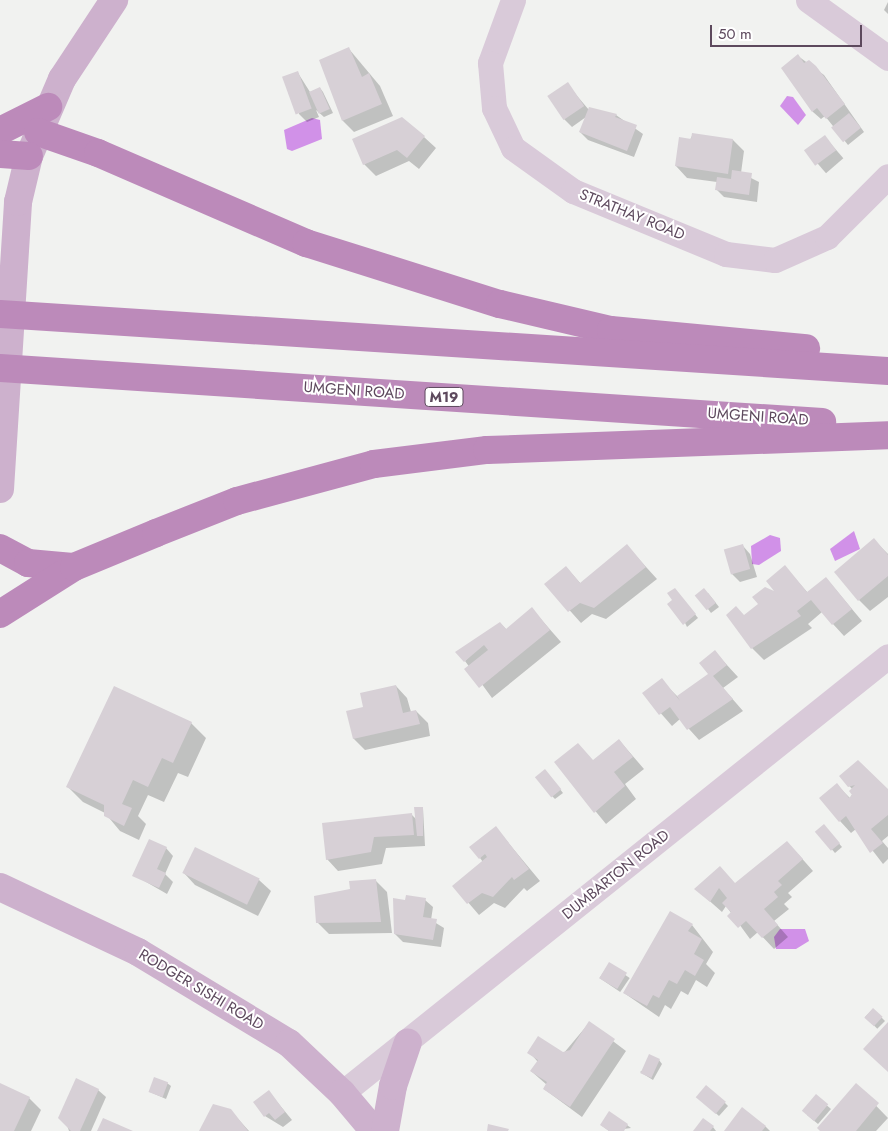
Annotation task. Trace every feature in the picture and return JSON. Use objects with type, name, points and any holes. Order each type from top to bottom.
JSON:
[{"type":"highway","points":[[0,131],[48,107]]},
{"type":"highway","points":[[0,154],[33,144],[98,153],[306,243],[500,304],[611,330],[888,356]]},
{"type":"highway","points":[[0,314],[888,371]]},
{"type":"highway","name":"UMGENI ROAD","points":[[0,368],[888,426]]},
{"type":"highway","points":[[0,614],[74,567],[237,501],[374,464],[487,450],[888,435]]},
{"type":"highway","points":[[0,548],[28,563],[74,567]]},
{"type":"main road","points":[[0,488],[18,202],[33,144],[48,107],[80,46],[114,0]]},
{"type":"main road","name":"RODGER SISHI ROAD","points":[[0,887],[195,984],[289,1043],[342,1093],[374,1131]]},
{"type":"main road","points":[[386,1131],[393,1086],[408,1042]]},
{"type":"street","name":"STRATHAY ROAD","points":[[512,0],[490,63],[494,108],[513,148],[573,191],[726,254],[775,260],[827,237],[888,176]]},
{"type":"street","points":[[808,0],[888,58]]},
{"type":"street","name":"DUMBARTON ROAD","points":[[342,1093],[888,656]]},
{"type":"shaded area","points":[[787,96],[793,97],[806,115],[798,125],[780,106]]},
{"type":"shaded area","points":[[312,118],[320,120],[322,139],[292,151],[287,149],[284,130]]},
{"type":"shaded area","points":[[854,531],[860,549],[835,561],[830,549]]},
{"type":"shaded area","points":[[770,535],[780,538],[781,551],[759,565],[752,564],[751,546]]},
{"type":"shaded area","points":[[780,929],[805,929],[809,941],[796,949],[776,949],[774,937]]},
{"type":"building","points":[[349,47],[362,77],[369,73],[382,104],[342,121],[319,60]]},
{"type":"building","points":[[798,54],[804,63],[809,60],[816,66],[845,104],[826,119],[817,108],[812,112],[781,68]]},
{"type":"building","points":[[298,71],[312,109],[296,114],[282,77]]},
{"type":"building","points":[[568,82],[584,106],[563,120],[547,96]]},
{"type":"building","points":[[320,87],[330,109],[319,114],[309,92]]},
{"type":"building","points":[[589,107],[617,114],[615,117],[637,125],[627,151],[579,132]]},
{"type":"building","points":[[849,113],[861,128],[843,142],[831,127]]},
{"type":"building","points":[[402,117],[425,136],[407,158],[397,150],[363,165],[352,139]]},
{"type":"building","points":[[692,133],[733,139],[728,174],[675,166],[679,137],[691,139]]},
{"type":"building","points":[[825,135],[836,150],[815,166],[804,150]]},
{"type":"building","points":[[732,170],[752,173],[749,195],[715,190],[717,177],[731,179]]},
{"type":"building","points":[[874,538],[888,555],[888,576],[858,601],[834,572]]},
{"type":"building","points":[[627,544],[646,567],[594,608],[580,603],[568,612],[544,584],[566,566],[580,583]]},
{"type":"building","points":[[743,544],[750,569],[731,575],[724,550]]},
{"type":"building","points":[[785,565],[807,592],[826,577],[852,609],[832,625],[811,600],[797,611],[801,616],[751,649],[726,615],[736,606],[744,615],[758,604],[752,597],[765,587],[774,591],[766,581]]},
{"type":"building","points":[[675,588],[696,614],[683,625],[667,604],[672,600],[667,593]]},
{"type":"building","points":[[704,588],[716,603],[707,610],[695,596]]},
{"type":"building","points":[[532,607],[550,630],[479,688],[464,669],[488,650],[484,645],[464,662],[455,652],[500,622],[506,629]]},
{"type":"building","points":[[715,650],[727,665],[713,676],[733,699],[687,730],[670,707],[659,715],[642,693],[662,678],[680,701],[677,696],[708,674],[699,663]]},
{"type":"building","points":[[396,685],[403,713],[416,710],[420,724],[353,739],[346,711],[363,707],[360,693]]},
{"type":"building","points":[[114,686],[192,722],[173,763],[162,758],[148,787],[133,780],[122,804],[132,808],[124,826],[104,816],[104,805],[66,787]]},
{"type":"building","points":[[619,739],[633,757],[614,772],[625,786],[594,813],[554,762],[578,743],[593,760]]},
{"type":"building","points":[[858,760],[888,789],[888,815],[871,829],[883,843],[870,853],[846,816],[839,822],[819,798],[837,783],[849,798],[852,795],[849,791],[855,785],[848,787],[839,776]]},
{"type":"building","points":[[545,769],[561,789],[551,797],[535,777]]},
{"type":"building","points":[[414,807],[423,807],[423,836],[417,836]]},
{"type":"building","points":[[412,813],[414,835],[374,837],[371,852],[326,860],[322,823]]},
{"type":"building","points":[[824,824],[840,843],[831,851],[815,832]]},
{"type":"building","points":[[496,826],[529,869],[514,880],[512,877],[493,897],[482,893],[467,904],[452,886],[487,857],[485,854],[479,859],[469,847]]},
{"type":"building","points":[[149,839],[167,847],[157,869],[166,873],[159,888],[132,876]]},
{"type":"building","points":[[787,841],[803,859],[778,881],[782,885],[774,892],[778,897],[764,909],[778,925],[762,938],[746,921],[738,928],[727,916],[731,912],[722,903],[727,898],[719,888],[710,902],[694,889],[720,866],[735,883]]},
{"type":"building","points":[[195,847],[260,879],[247,905],[182,873]]},
{"type":"building","points":[[376,879],[381,922],[316,923],[314,896],[350,889],[349,881]]},
{"type":"building","points":[[406,895],[426,898],[423,917],[437,919],[433,940],[394,934],[393,898],[405,900]]},
{"type":"building","points":[[670,911],[693,924],[688,931],[702,939],[694,954],[704,960],[695,976],[685,970],[677,984],[669,980],[659,998],[653,995],[647,1006],[623,993]]},
{"type":"building","points":[[609,962],[627,973],[617,989],[599,978]]},
{"type":"building","points":[[873,1008],[883,1017],[874,1026],[864,1018]]},
{"type":"building","points":[[589,1021],[615,1039],[570,1107],[543,1089],[547,1082],[530,1071],[538,1060],[527,1053],[538,1036],[563,1052],[570,1050]]},
{"type":"building","points":[[888,1022],[888,1072],[863,1049]]},
{"type":"building","points":[[649,1054],[660,1059],[651,1078],[640,1073]]},
{"type":"building","points":[[154,1077],[168,1082],[163,1097],[149,1092]]},
{"type":"building","points":[[76,1078],[99,1089],[80,1131],[71,1131],[58,1118]]},
{"type":"building","points":[[0,1083],[30,1097],[14,1131],[0,1131]]},
{"type":"building","points":[[856,1083],[879,1103],[856,1131],[820,1131],[817,1128]]},
{"type":"building","points":[[706,1085],[726,1102],[716,1114],[696,1097]]},
{"type":"building","points":[[269,1090],[285,1112],[275,1120],[269,1113],[264,1117],[253,1102]]},
{"type":"building","points":[[816,1094],[828,1104],[814,1121],[802,1111]]},
{"type":"building","points":[[213,1104],[231,1109],[248,1131],[199,1131]]},
{"type":"building","points":[[742,1107],[766,1126],[762,1131],[724,1131]]},
{"type":"building","points":[[609,1111],[628,1124],[624,1131],[609,1131],[600,1125]]},
{"type":"building","points":[[103,1118],[133,1131],[97,1131]]},
{"type":"building","points":[[703,1118],[714,1126],[710,1131],[693,1131]]},
{"type":"building","points":[[488,1124],[509,1129],[508,1131],[487,1131]]}]
